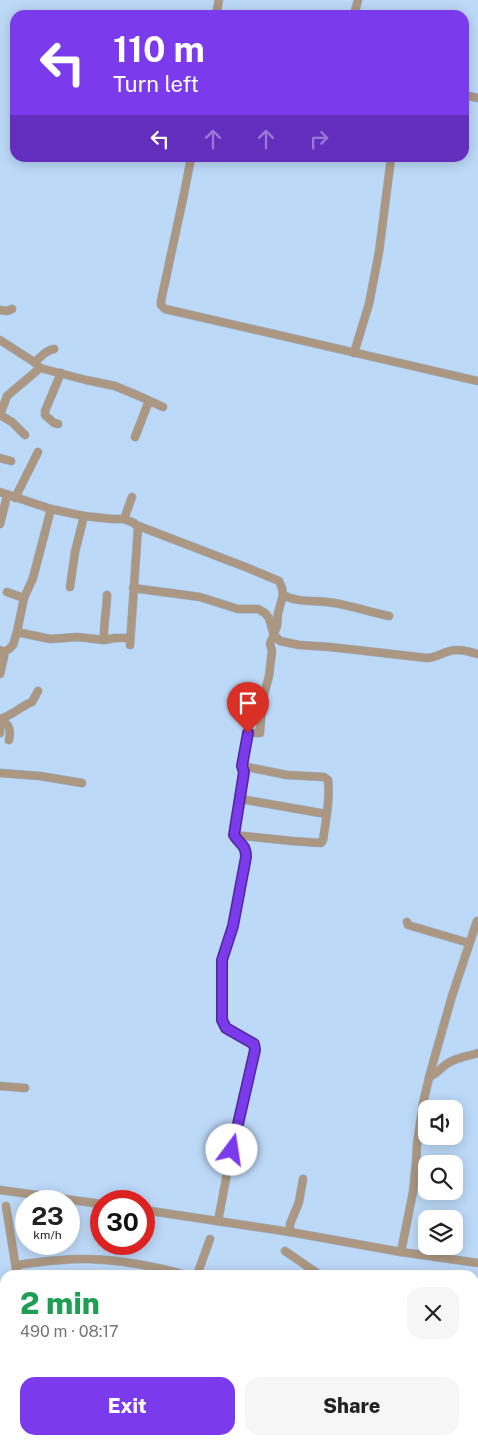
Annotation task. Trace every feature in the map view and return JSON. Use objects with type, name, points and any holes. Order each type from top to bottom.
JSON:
[{"type":"street","points":[[190,162],[161,301],[161,305],[165,309],[478,381]]},
{"type":"street","points":[[354,353],[369,304],[379,252],[390,162]]},
{"type":"street","points":[[0,310],[7,311],[12,309]]},
{"type":"street","points":[[0,340],[37,365],[115,386],[163,408]]},
{"type":"street","points":[[25,435],[12,422],[0,415],[7,396],[37,365],[47,350],[54,349]]},
{"type":"street","points":[[58,424],[45,415],[45,411],[61,373]]},
{"type":"street","points":[[135,437],[150,401]]},
{"type":"street","points":[[15,498],[38,452]]},
{"type":"street","points":[[0,458],[11,461]]},
{"type":"street","points":[[0,524],[3,494],[51,509],[84,516],[124,519],[279,582],[283,595],[274,635],[270,644],[272,651],[269,676],[262,702],[260,733],[248,733],[242,766],[244,772]]},
{"type":"street","points":[[124,519],[132,497]]},
{"type":"street","points":[[0,669],[4,657],[2,651],[9,649],[13,644],[17,632],[24,598],[33,578],[51,509]]},
{"type":"street","points":[[70,587],[75,552],[84,516]]},
{"type":"street","points":[[17,632],[50,639],[77,637],[104,640],[115,638],[130,642],[134,564],[139,530],[136,525]]},
{"type":"street","points":[[133,588],[200,598],[238,609],[258,610],[265,613],[269,618],[274,635],[280,641],[299,645],[432,658],[452,650],[478,654]]},
{"type":"street","points":[[7,592],[24,598]]},
{"type":"street","points":[[104,640],[107,595]]},
{"type":"street","points":[[283,595],[298,600],[334,603],[388,616]]},
{"type":"street","points":[[1,719],[21,706],[32,702],[38,691]]},
{"type":"street","points":[[0,733],[1,719]]},
{"type":"street","points":[[1,719],[9,727],[9,740]]},
{"type":"street","points":[[218,1221],[255,1050],[254,1044],[226,1028],[222,1020],[222,960],[233,926],[246,857],[244,846],[234,835],[244,772],[247,767],[287,775],[327,778],[329,794],[323,840],[321,842],[311,843],[234,835]]},
{"type":"street","points":[[0,774],[40,776],[82,783]]},
{"type":"street","points":[[240,800],[326,814]]},
{"type":"street","points":[[401,1252],[413,1192],[423,1103],[452,996],[477,921]]},
{"type":"street","points":[[407,922],[408,925],[470,943]]},
{"type":"street","points":[[429,1077],[452,1061],[478,1053]]},
{"type":"street","points":[[0,1086],[25,1088]]},
{"type":"street","points":[[290,1232],[290,1224],[299,1202],[303,1179]]},
{"type":"street","points":[[0,1190],[90,1202]]},
{"type":"street","points":[[6,1206],[17,1270]]},
{"type":"street","points":[[155,1212],[478,1263]]},
{"type":"street","points":[[199,1270],[210,1239]]},
{"type":"street","points":[[285,1251],[313,1270]]},
{"type":"street","points":[[16,1265],[88,1259],[124,1262],[167,1270]]},
{"type":"route","points":[[232,1150],[255,1054],[254,1044],[226,1028],[222,1020],[222,960],[233,926],[246,857],[246,850],[243,844],[234,835],[248,733]]}]
